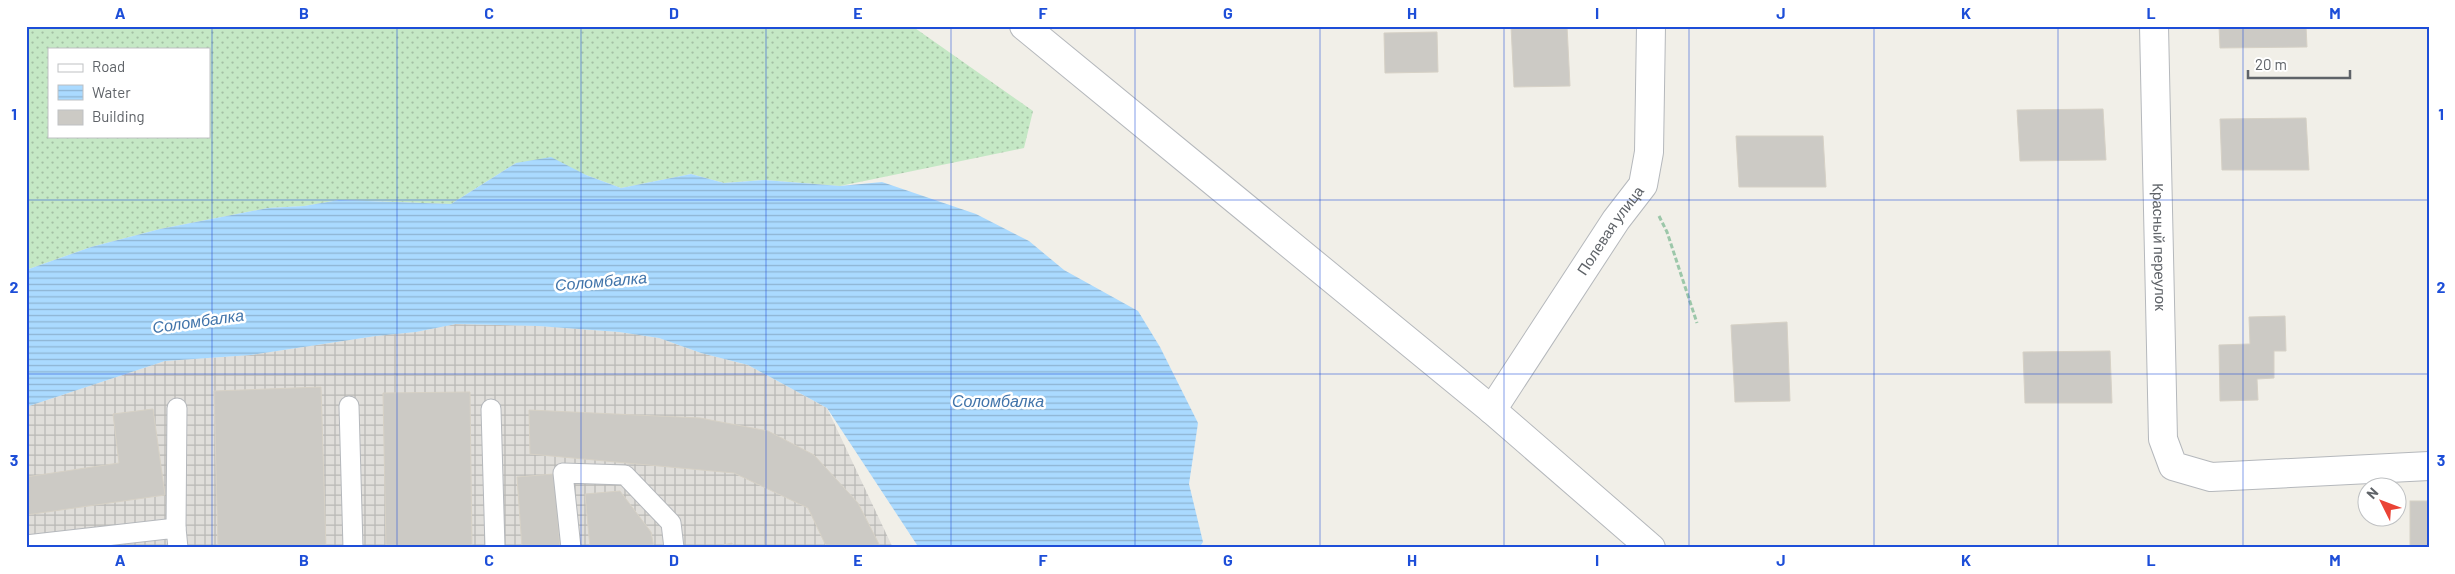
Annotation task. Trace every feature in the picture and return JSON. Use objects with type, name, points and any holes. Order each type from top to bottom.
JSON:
[{"type":"street","points":[[1024,26],[1492,410],[1651,548]]},
{"type":"street","name":"Полевая улица","points":[[1492,410],[1616,220],[1643,185],[1649,152],[1651,26]]},
{"type":"street","name":"Красный переулок","points":[[2154,26],[2163,439],[2173,466],[2211,477],[2429,466]]},
{"type":"lane","points":[[349,406],[352,548]]},
{"type":"lane","points":[[177,408],[176,528],[178,548]]},
{"type":"lane","points":[[491,409],[495,548]]},
{"type":"lane","points":[[571,548],[563,473],[626,475],[671,523],[674,548]]},
{"type":"lane","points":[[26,545],[176,528]]},
{"type":"path","points":[[1643,185],[1667,232],[1697,323]]},
{"type":"shaded area","points":[[456,324],[538,326],[619,332],[659,338],[701,353],[748,365],[827,408],[893,548],[26,548],[26,407],[165,361],[251,355],[376,336],[416,332]]},
{"type":"green space","points":[[26,26],[912,26],[1033,111],[1024,148],[840,186],[764,180],[724,183],[691,174],[621,188],[586,175],[516,163],[451,204],[339,200],[304,206],[268,208],[160,229],[91,247],[26,270]]},
{"type":"water","name":"Соломбалка","points":[[551,157],[586,175],[621,188],[691,174],[724,183],[764,180],[840,186],[882,182],[976,214],[1029,241],[1064,270],[1138,311],[1160,347],[1198,423],[1189,484],[1203,542],[1199,548],[919,548],[827,408],[748,365],[701,353],[659,338],[619,332],[538,326],[456,324],[416,332],[376,336],[251,355],[165,361],[26,407],[26,270],[91,247],[160,229],[268,208],[304,206],[339,200],[451,204],[516,163]]},
{"type":"building","points":[[1511,26],[1567,26],[1570,86],[1514,87]]},
{"type":"building","points":[[2219,26],[2306,26],[2307,47],[2220,48]]},
{"type":"building","points":[[1437,32],[1438,72],[1385,73],[1384,33]]},
{"type":"building","points":[[2103,109],[2106,160],[2020,161],[2017,110]]},
{"type":"building","points":[[2306,118],[2309,170],[2222,170],[2220,119]]},
{"type":"building","points":[[1736,136],[1823,136],[1826,187],[1739,187]]},
{"type":"building","points":[[2285,316],[2286,351],[2274,351],[2274,378],[2257,379],[2258,400],[2220,401],[2219,345],[2250,344],[2249,317]]},
{"type":"building","points":[[1787,322],[1790,401],[1735,402],[1731,325]]},
{"type":"building","points":[[2110,351],[2112,403],[2025,403],[2023,352]]},
{"type":"building","points":[[321,387],[326,548],[218,548],[214,391]]},
{"type":"building","points":[[470,392],[472,548],[386,548],[383,393]]},
{"type":"building","points":[[153,409],[165,495],[26,515],[26,477],[119,463],[113,414]]},
{"type":"building","points":[[529,410],[700,418],[768,431],[814,455],[858,503],[881,548],[827,548],[808,508],[734,473],[530,454]]},
{"type":"building","points":[[554,474],[560,548],[522,548],[517,477]]},
{"type":"building","points":[[620,491],[651,532],[654,548],[590,548],[585,494]]},
{"type":"building","points":[[2410,501],[2429,501],[2429,548],[2410,548]]},
{"type":"building","points":[[732,543],[733,548],[710,548]]}]
